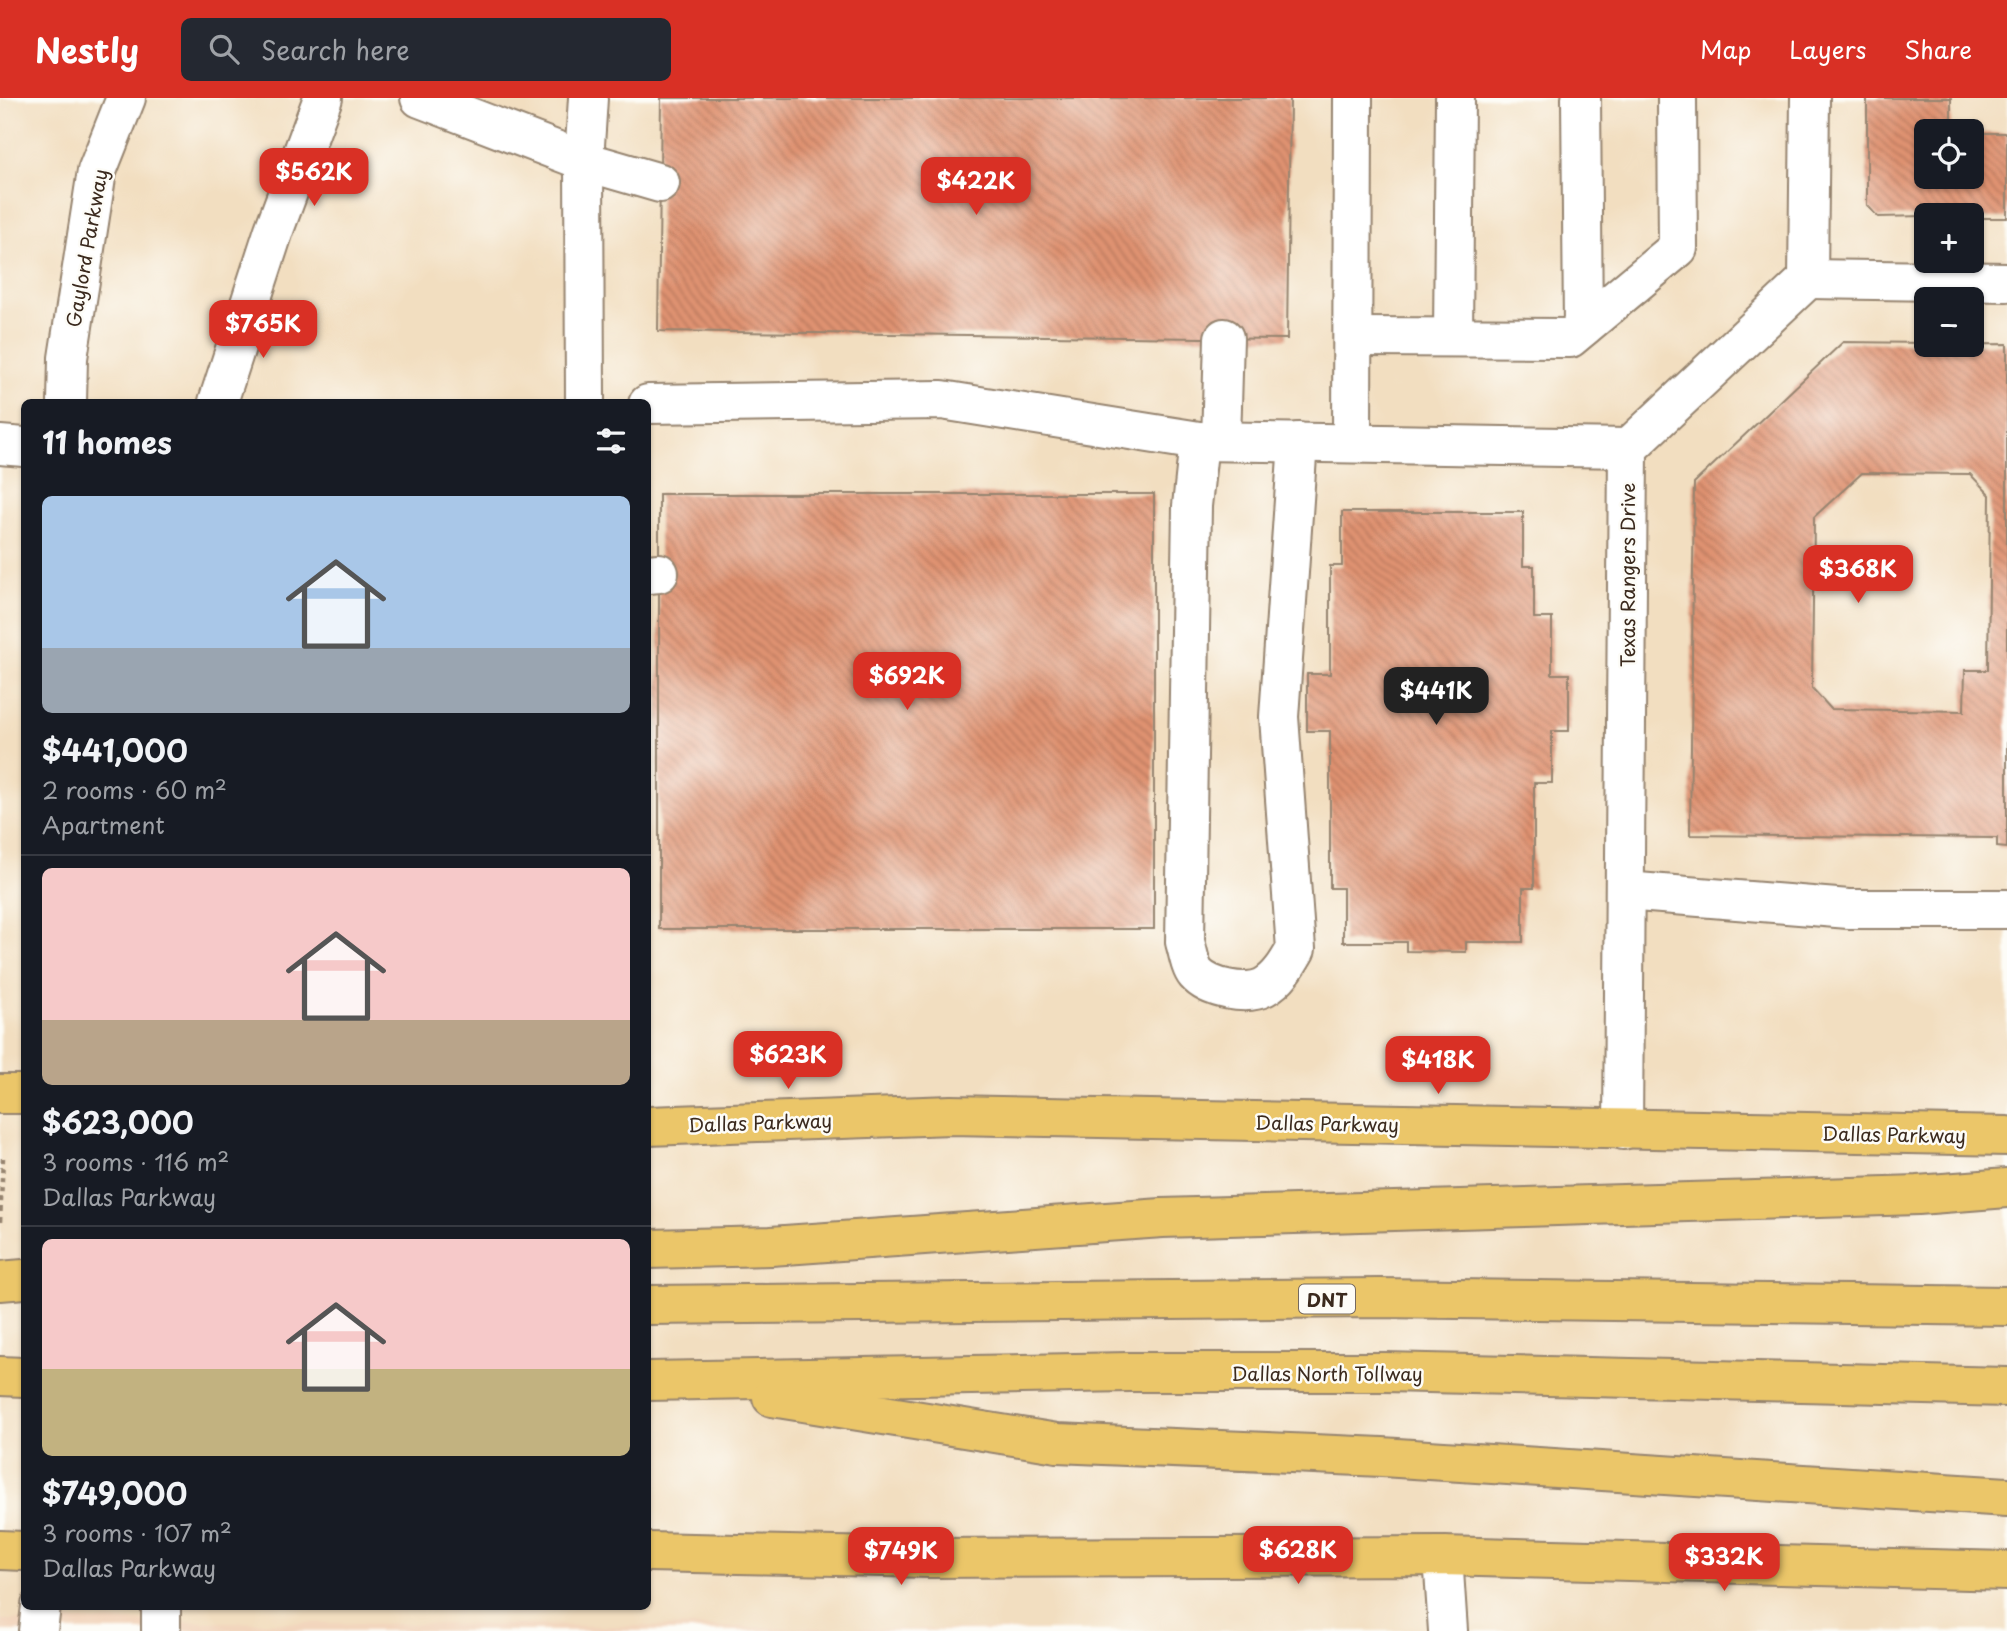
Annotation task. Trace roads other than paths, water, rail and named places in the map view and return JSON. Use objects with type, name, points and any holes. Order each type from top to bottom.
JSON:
[{"type":"main road","points":[[0,1094],[21,1094]]},
{"type":"main road","name":"Dallas Parkway","points":[[651,1126],[951,1115],[2007,1136]]},
{"type":"main road","points":[[651,1249],[771,1246],[1162,1218],[1918,1195],[2007,1188]]},
{"type":"main road","points":[[0,1281],[21,1279]]},
{"type":"main road","points":[[0,1295],[21,1296]]},
{"type":"main road","name":"DNT","points":[[651,1305],[1379,1298],[2007,1306]]},
{"type":"main road","name":"Dallas North Tollway","points":[[660,1381],[1129,1372],[1385,1372],[2007,1387]]},
{"type":"main road","points":[[0,1376],[21,1377]]},
{"type":"main road","points":[[660,1381],[1057,1443],[1382,1457],[2007,1497]]},
{"type":"main road","points":[[0,1550],[21,1551]]},
{"type":"main road","points":[[651,1552],[929,1558],[1443,1556],[2007,1571]]},
{"type":"street","name":"Gaylord Parkway","points":[[67,399],[68,358],[97,171],[126,98]]},
{"type":"street","points":[[219,399],[274,230],[323,98]]},
{"type":"street","points":[[420,98],[584,161],[660,183]]},
{"type":"street","points":[[585,399],[584,161],[588,98]]},
{"type":"street","points":[[1352,443],[1353,98]]},
{"type":"street","points":[[1453,337],[1455,98]]},
{"type":"street","points":[[1581,98],[1583,327]]},
{"type":"street","points":[[1353,337],[1570,338],[1678,248],[1677,98]]},
{"type":"street","points":[[1808,279],[1810,98]]},
{"type":"street","points":[[651,404],[942,400],[1210,441],[1628,448],[1808,279],[2007,282]]},
{"type":"street","points":[[1224,338],[1210,441],[1192,506],[1185,942],[1195,973],[1212,985],[1237,991],[1263,988],[1283,971],[1296,949],[1279,717],[1298,442]]},
{"type":"street","points":[[0,446],[21,447]]},
{"type":"street","name":"Texas Rangers Drive","points":[[1623,1130],[1628,448]]},
{"type":"street","points":[[1625,891],[1849,909],[2007,909]]},
{"type":"street","points":[[1443,1556],[1448,1631]]},
{"type":"street","points":[[38,1631],[41,1610]]},
{"type":"street","points":[[161,1610],[161,1631]]}]
